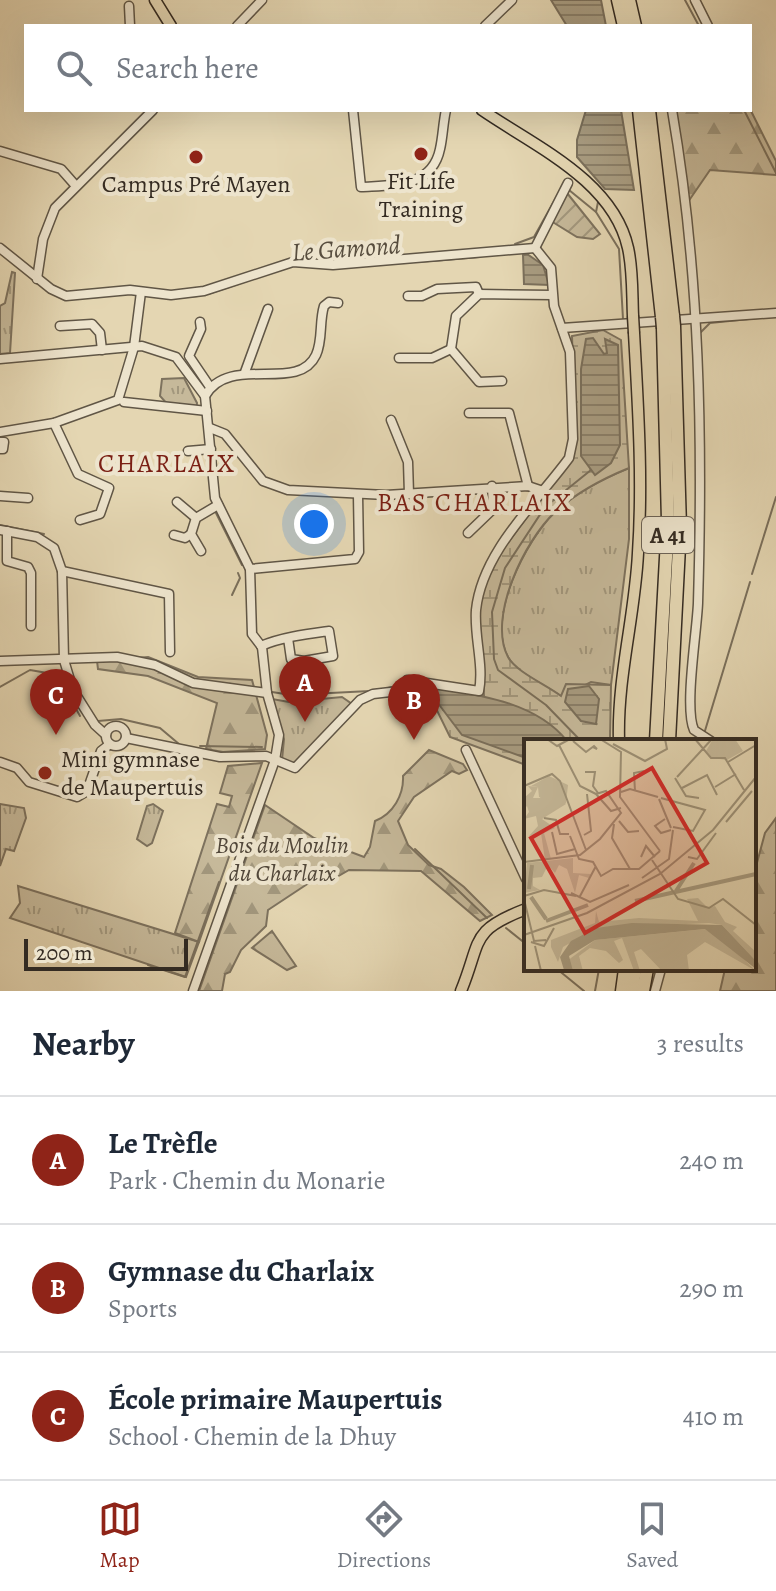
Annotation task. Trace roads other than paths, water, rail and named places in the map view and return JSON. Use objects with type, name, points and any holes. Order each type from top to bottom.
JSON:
[{"type":"highway","points":[[618,0],[624,24]]},
{"type":"highway","points":[[629,0],[635,24]]},
{"type":"highway","name":"A 41","points":[[639,112],[668,322],[668,521],[656,739]]},
{"type":"highway","name":"A 41","points":[[649,112],[681,469],[676,654],[667,739]]},
{"type":"highway","points":[[622,991],[625,971]]},
{"type":"highway","points":[[632,991],[635,971]]},
{"type":"highway","points":[[643,991],[647,971]]},
{"type":"main road","points":[[155,0],[170,24]]},
{"type":"main road","points":[[485,112],[605,200],[622,228],[631,261],[640,446],[638,554],[621,676],[619,739]]},
{"type":"main road","points":[[462,990],[480,939],[496,926],[524,912]]},
{"type":"street","points":[[239,24],[262,0]]},
{"type":"street","points":[[487,24],[512,0]]},
{"type":"street","points":[[695,0],[707,24]]},
{"type":"street","points":[[129,6],[130,22]]},
{"type":"street","points":[[139,112],[145,118]]},
{"type":"street","points":[[37,279],[43,239],[55,208],[151,112]]},
{"type":"street","points":[[353,112],[361,187],[407,183],[426,174],[440,151],[446,112]]},
{"type":"street","points":[[440,112],[443,122]]},
{"type":"street","points":[[672,112],[688,202],[696,320],[701,492],[690,712],[691,725],[706,737]]},
{"type":"street","points":[[0,151],[61,169],[76,186]]},
{"type":"street","points":[[535,248],[572,178]]},
{"type":"street","points":[[0,248],[37,279],[66,296],[130,290],[171,295],[204,291],[293,262],[333,265],[535,248]]},
{"type":"street","points":[[0,762],[17,768],[29,782],[77,797],[87,791],[111,728],[119,726],[126,738],[220,757],[264,755],[291,768],[299,766],[357,703],[373,694],[399,691],[407,680],[479,691],[476,609],[479,596],[498,551],[569,458],[573,439],[570,352],[552,295],[551,268],[535,248]]},
{"type":"street","points":[[408,296],[422,296],[437,289],[476,287],[479,294]]},
{"type":"street","points":[[121,401],[134,347],[141,292]]},
{"type":"street","points":[[502,381],[479,382],[451,349],[456,316],[479,294],[552,295]]},
{"type":"street","points":[[204,384],[245,372],[297,372],[305,368],[317,354],[324,306],[329,302],[338,303]]},
{"type":"street","points":[[245,372],[268,309]]},
{"type":"street","points":[[562,328],[776,313]]},
{"type":"street","points":[[193,991],[275,760],[279,735],[267,693],[261,646],[251,630],[250,569],[218,505],[204,384],[189,356],[201,329],[200,322]]},
{"type":"street","points":[[60,326],[92,324],[100,333],[102,350]]},
{"type":"street","points":[[0,359],[134,347],[156,348],[176,357],[204,384]]},
{"type":"street","points":[[399,358],[432,358],[451,349]]},
{"type":"street","points":[[0,432],[54,423],[121,401],[207,411]]},
{"type":"street","points":[[469,413],[509,413],[528,486]]},
{"type":"street","points":[[391,420],[408,462],[409,494]]},
{"type":"street","points":[[54,423],[78,474],[109,488],[100,514],[80,520]]},
{"type":"street","points":[[210,428],[225,434],[257,476],[274,487],[358,495],[409,494],[492,486],[528,486],[543,491]]},
{"type":"street","points":[[0,442],[4,442],[3,449],[0,449]]},
{"type":"street","points":[[188,451],[211,449]]},
{"type":"street","points":[[468,533],[493,509],[492,486]]},
{"type":"street","points":[[250,569],[355,559],[359,552],[358,495]]},
{"type":"street","points":[[0,496],[28,498]]},
{"type":"street","points":[[177,502],[196,518]]},
{"type":"street","points":[[174,535],[185,538],[191,534],[196,518],[218,505]]},
{"type":"street","points":[[31,626],[30,569],[7,561],[3,548],[4,530],[46,542],[54,548],[62,571],[64,660],[73,690],[95,725],[108,739],[120,746],[126,738]]},
{"type":"street","points":[[191,534],[201,551]]},
{"type":"street","points":[[62,571],[169,594],[170,652]]},
{"type":"street","points":[[261,646],[288,638],[329,631],[333,656],[304,661],[291,659],[288,638]]},
{"type":"street","points":[[0,661],[117,657],[155,665],[193,683],[267,693]]},
{"type":"street","points":[[466,750],[524,875]]},
{"type":"street","points":[[655,991],[660,971]]},
{"type":"waterway","points":[[685,0],[698,24]]},
{"type":"waterway","points":[[745,112],[776,173]]},
{"type":"waterway","points":[[515,244],[534,237],[562,187]]},
{"type":"waterway","points":[[569,190],[596,212]]},
{"type":"waterway","points":[[598,202],[596,212],[619,249],[623,319]]},
{"type":"waterway","name":"Le Gamond","points":[[432,261],[479,257]]},
{"type":"waterway","name":"Le Gamond","points":[[417,262],[430,261]]},
{"type":"waterway","name":"Le Gamond","points":[[208,294],[247,281]]},
{"type":"waterway","name":"Le Gamond","points":[[176,298],[198,296]]},
{"type":"waterway","name":"Le Gamond","points":[[70,299],[99,297]]},
{"type":"waterway","points":[[701,332],[710,323],[759,318]]},
{"type":"waterway","points":[[579,739],[546,705],[498,670],[494,659],[492,612],[505,568],[545,507],[591,470]]},
{"type":"waterway","points":[[752,574],[776,497]]},
{"type":"waterway","points":[[216,513],[242,565]]},
{"type":"waterway","points":[[0,525],[44,534]]},
{"type":"waterway","points":[[232,595],[240,578],[238,573]]},
{"type":"waterway","points":[[704,734],[750,582]]},
{"type":"waterway","points":[[0,687],[30,670],[59,675]]},
{"type":"waterway","points":[[388,688],[397,686]]},
{"type":"waterway","points":[[66,691],[80,716]]},
{"type":"waterway","points":[[272,692],[291,695],[370,691]]},
{"type":"waterway","points":[[98,721],[121,719],[160,728],[179,744]]},
{"type":"waterway","points":[[200,746],[262,747]]},
{"type":"waterway","points":[[415,849],[487,918]]},
{"type":"waterway","points":[[148,965],[185,977],[219,882]]},
{"type":"waterway","points":[[506,928],[524,942]]},
{"type":"waterway","points":[[559,971],[584,991]]},
{"type":"waterway","points":[[595,991],[599,971]]},
{"type":"place","name":"Fit Life Training","points":[[421,154]]},
{"type":"place","name":"Campus Pré Mayen","points":[[196,157]]},
{"type":"place","name":"Le Trèfle","points":[[305,722]]},
{"type":"place","name":"École primaire Maupertuis","points":[[56,735]]},
{"type":"place","name":"Gymnase du Charlaix","points":[[414,740]]},
{"type":"place","name":"Mini gymnase de Maupertuis","points":[[45,773]]},
{"type":"district","name":"CHARLAIX","points":[[167,463]]},
{"type":"district","name":"BAS CHARLAIX","points":[[475,502]]},
{"type":"park label","name":"Bois du Moulin du Charlaix","points":[[282,859]]}]
